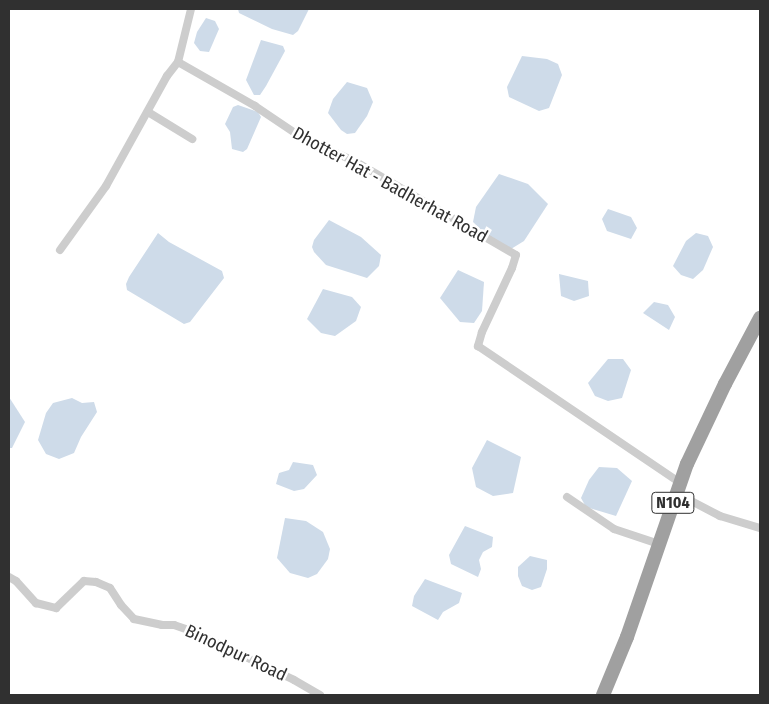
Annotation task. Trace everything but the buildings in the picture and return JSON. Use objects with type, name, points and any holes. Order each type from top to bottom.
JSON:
[{"type":"highway","name":"N104","points":[[603,695],[627,638],[678,488],[725,384],[760,318]]},
{"type":"street","points":[[60,250],[106,186],[167,76],[178,62],[191,9]]},
{"type":"street","name":"Dhotter Hat - Badherhat Road","points":[[178,62],[255,106],[300,138],[356,162],[516,255],[512,268],[482,332],[478,346],[678,488]]},
{"type":"street","points":[[148,112],[192,139]]},
{"type":"street","points":[[678,488],[720,516],[760,528]]},
{"type":"street","points":[[568,497],[614,529],[659,544]]},
{"type":"street","name":"Binodpur Road","points":[[9,576],[36,603],[56,608],[84,581],[96,582],[110,588],[121,605],[134,619],[162,625],[174,625],[191,631],[294,680],[320,695]]},
{"type":"water","points":[[238,9],[309,9],[298,31],[293,35],[272,29],[239,13]]},
{"type":"water","points":[[206,18],[215,21],[219,29],[209,52],[200,51],[194,43],[197,32]]},
{"type":"water","points":[[261,40],[283,46],[285,51],[260,95],[254,95],[246,80]]},
{"type":"water","points":[[522,56],[547,59],[558,64],[562,75],[549,108],[539,111],[509,97],[507,87]]},
{"type":"water","points":[[347,82],[367,88],[373,102],[367,116],[355,133],[347,134],[341,130],[328,113],[333,99]]},
{"type":"water","points":[[238,105],[258,112],[261,117],[247,149],[243,152],[232,149],[230,132],[225,124],[233,107]]},
{"type":"water","points":[[499,174],[528,184],[548,204],[524,241],[511,249],[497,245],[473,222],[476,207]]},
{"type":"water","points":[[608,209],[631,217],[637,228],[631,239],[607,231],[602,219]]},
{"type":"water","points":[[329,220],[361,237],[381,255],[379,266],[367,278],[326,265],[314,252],[312,247],[314,240]]},
{"type":"water","points":[[158,233],[169,242],[222,271],[224,278],[190,322],[184,324],[127,290],[126,284],[129,277]]},
{"type":"water","points":[[696,233],[708,236],[713,247],[703,270],[693,279],[681,275],[673,266],[686,241]]},
{"type":"water","points":[[458,270],[484,282],[482,311],[474,323],[460,322],[440,298]]},
{"type":"water","points":[[559,274],[588,281],[589,296],[574,301],[561,296]]},
{"type":"water","points":[[323,289],[352,297],[361,307],[356,321],[335,336],[321,333],[307,319]]},
{"type":"water","points":[[654,302],[668,305],[675,317],[669,330],[643,313]]},
{"type":"water","points":[[608,359],[623,359],[631,370],[622,398],[608,401],[595,396],[588,383]]},
{"type":"water","points":[[9,397],[25,422],[12,448],[9,448]]},
{"type":"water","points":[[72,398],[82,403],[94,402],[97,412],[81,437],[74,453],[59,459],[46,454],[38,440],[46,413],[53,403]]},
{"type":"water","points":[[487,440],[521,457],[513,493],[493,496],[476,487],[472,468]]},
{"type":"water","points":[[293,462],[313,465],[317,475],[304,489],[294,491],[276,484],[279,473],[289,470]]},
{"type":"water","points":[[599,467],[617,468],[632,481],[616,516],[586,507],[581,498],[589,480]]},
{"type":"water","points":[[285,518],[306,521],[323,532],[330,549],[328,559],[317,574],[308,578],[290,573],[277,558]]},
{"type":"water","points":[[465,526],[493,537],[492,547],[483,552],[479,560],[481,569],[478,577],[451,564],[449,555]]},
{"type":"water","points":[[530,556],[547,560],[547,569],[541,587],[532,590],[522,586],[518,576],[518,567]]},
{"type":"water","points":[[425,579],[462,593],[459,603],[443,612],[438,620],[412,606],[414,596]]}]
